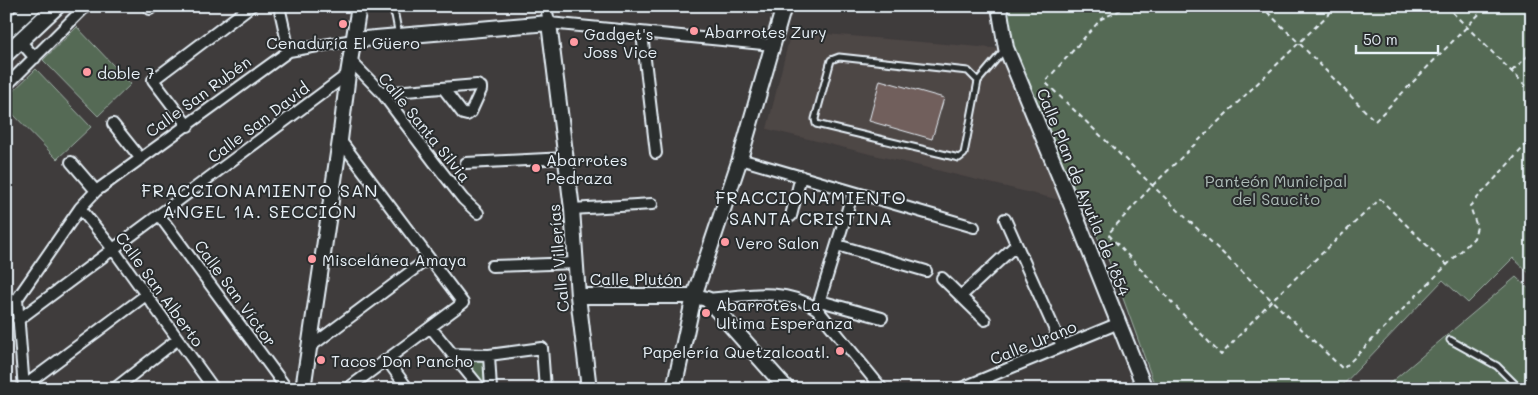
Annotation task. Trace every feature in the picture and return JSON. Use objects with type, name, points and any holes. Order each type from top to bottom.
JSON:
[{"type":"main road","points":[[10,26],[33,6]]},
{"type":"main road","points":[[6,54],[56,6]]},
{"type":"street","points":[[6,86],[86,6]]},
{"type":"street","points":[[188,126],[153,80],[251,6]]},
{"type":"street","points":[[280,6],[289,51]]},
{"type":"street","points":[[302,389],[310,347],[359,6]]},
{"type":"street","name":"Calle Villerías","points":[[546,6],[572,209],[578,296],[590,389]]},
{"type":"street","points":[[674,389],[784,6]]},
{"type":"street","name":"Calle Plan de Ayutla de 1854","points":[[999,6],[1006,48],[1145,389]]},
{"type":"street","points":[[549,24],[774,45]]},
{"type":"street","name":"Calle San Rubén","points":[[24,387],[17,300],[80,208],[96,191],[289,51],[353,40],[549,24]]},
{"type":"street","points":[[642,34],[656,153]]},
{"type":"street","points":[[20,41],[35,58]]},
{"type":"street","name":"Calle Santa Silvia","points":[[349,67],[382,92],[434,162],[478,213]]},
{"type":"street","name":"Calle San David","points":[[18,320],[159,215],[349,67]]},
{"type":"street","points":[[382,92],[443,88]]},
{"type":"street","points":[[113,124],[140,159]]},
{"type":"street","points":[[340,140],[463,303],[348,389]]},
{"type":"street","points":[[466,163],[566,158]]},
{"type":"street","points":[[740,159],[974,227]]},
{"type":"street","points":[[71,162],[96,191]]},
{"type":"street","points":[[791,216],[802,176]]},
{"type":"street","points":[[818,305],[853,192]]},
{"type":"street","points":[[572,209],[652,204]]},
{"type":"street","name":"Calle San Alberto","points":[[80,208],[113,249],[212,388]]},
{"type":"street","name":"Calle San Víctor","points":[[159,215],[288,389]]},
{"type":"street","points":[[1005,219],[1062,346]]},
{"type":"street","points":[[837,245],[926,271]]},
{"type":"street","points":[[961,296],[1016,245]]},
{"type":"street","points":[[310,347],[429,258]]},
{"type":"street","points":[[492,266],[576,263]]},
{"type":"street","points":[[942,278],[985,320]]},
{"type":"street","points":[[700,297],[783,294],[818,305],[882,318]]},
{"type":"street","points":[[24,387],[146,295]]},
{"type":"street","name":"Calle Plutón","points":[[578,296],[700,297]]},
{"type":"street","points":[[700,297],[788,389]]},
{"type":"street","points":[[818,305],[882,389]]},
{"type":"street","name":"Calle Urano","points":[[959,389],[1119,323]]},
{"type":"street","points":[[431,328],[481,389]]},
{"type":"street","points":[[114,389],[178,339]]},
{"type":"street","points":[[452,354],[489,355],[542,348],[545,389]]},
{"type":"street","points":[[489,355],[490,389]]},
{"type":"street","points":[[387,360],[408,389]]},
{"type":"lane","points":[[375,6],[389,7],[395,15],[400,36]]},
{"type":"lane","points":[[978,81],[968,71],[839,57],[831,60],[815,119],[816,124],[959,158],[964,154],[978,81],[1006,48]]},
{"type":"lane","points":[[1450,340],[1497,366],[1520,389]]},
{"type":"path","points":[[1129,6],[1101,19],[1045,82],[1344,369],[1474,238],[1477,227],[1470,206],[1532,138]]},
{"type":"path","points":[[1261,6],[1375,121],[1487,6]]},
{"type":"path","points":[[1337,6],[1152,186],[1108,234],[1221,354],[1271,301],[1380,199],[1447,265]]},
{"type":"path","points":[[1446,6],[1532,92]]},
{"type":"path","points":[[1512,72],[1532,52]]},
{"type":"shaded area","points":[[791,31],[1004,49],[1068,202],[767,129]]},
{"type":"green space","name":"Panteón Municipal del Saucito","points":[[1004,6],[1532,6],[1532,276],[1513,258],[1468,303],[1443,280],[1339,389],[1179,389],[1178,386],[1171,389],[1156,389],[1112,268],[1014,59]]},
{"type":"green space","name":"doble 7","points":[[77,27],[131,84],[98,116],[43,60]]},
{"type":"green space","points":[[36,69],[91,127],[57,159],[6,107],[6,98]]},
{"type":"green space","points":[[1516,277],[1532,292],[1532,389],[1383,389]]},
{"type":"green space","points":[[456,356],[487,357],[489,389],[485,389]]},
{"type":"building","points":[[880,80],[944,98],[932,139],[869,121]]},
{"type":"place","name":"Cenaduría El Güero","points":[[343,24]]},
{"type":"place","name":"Abarrotes Zury","points":[[694,31]]},
{"type":"place","name":"Gadget's Joss Vice","points":[[574,42]]},
{"type":"place","name":"doble 7","points":[[87,72]]},
{"type":"place","name":"Abarrotes Pedraza","points":[[536,168]]},
{"type":"place","name":"Vero Salon","points":[[725,242]]},
{"type":"place","name":"Miscelánea Amaya","points":[[312,259]]},
{"type":"place","name":"Abarrotes La Ultima Esperanza","points":[[706,313]]},
{"type":"place","name":"Papelería Quetzalcoatl.","points":[[840,351]]},
{"type":"place","name":"Tacos Don Pancho","points":[[321,360]]},
{"type":"district","name":"FRACCIONAMIENTO SAN ÁNGEL 1A. SECCIÓN","points":[[260,200]]},
{"type":"district","name":"FRACCIONAMIENTO SANTA CRISTINA","points":[[811,207]]}]
